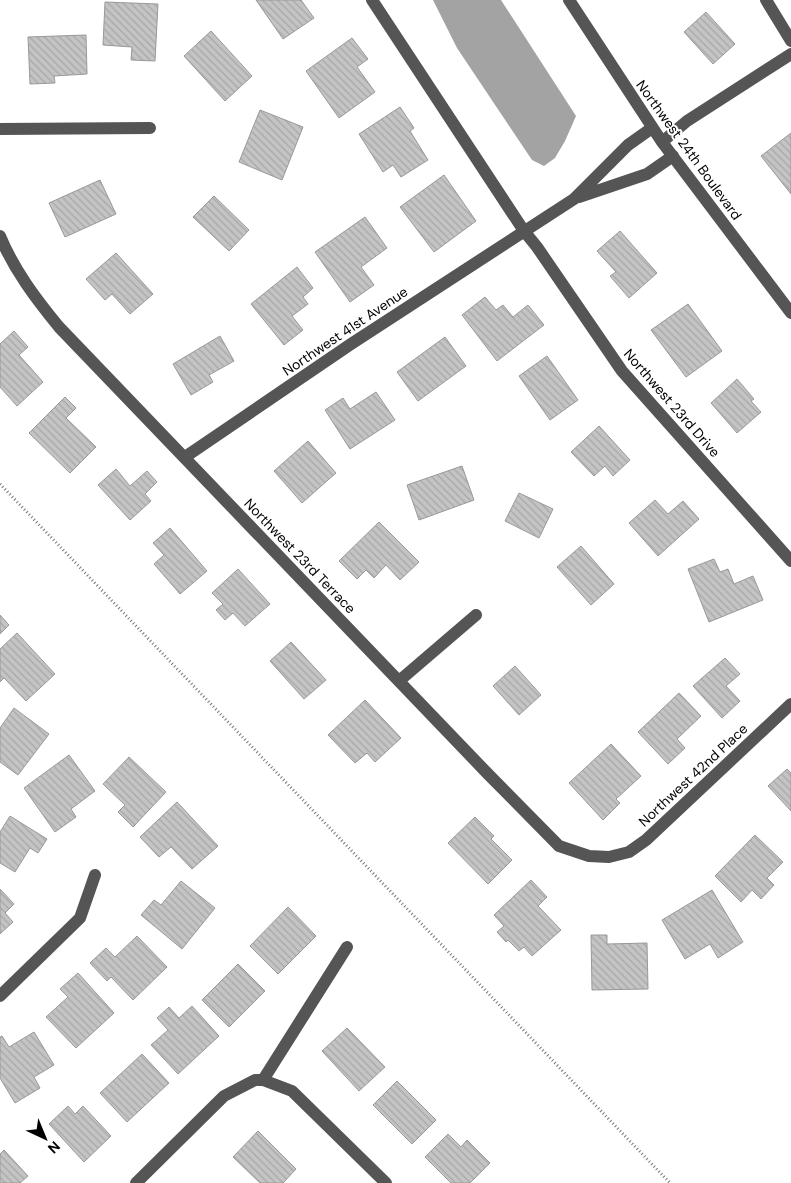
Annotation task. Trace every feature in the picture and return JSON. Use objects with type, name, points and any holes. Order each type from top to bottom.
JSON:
[{"type":"street","name":"Northwest 23rd Drive","points":[[372,0],[524,231],[622,371],[791,561]]},
{"type":"street","name":"Northwest 24th Boulevard","points":[[569,0],[652,128],[791,313]]},
{"type":"street","points":[[766,0],[791,40]]},
{"type":"street","points":[[662,142],[686,120],[791,54]]},
{"type":"street","points":[[0,129],[150,128]]},
{"type":"street","points":[[524,231],[574,199],[628,145],[652,128]]},
{"type":"street","points":[[574,199],[647,174],[672,156]]},
{"type":"street","name":"Northwest 41st Avenue","points":[[184,457],[351,344],[524,231]]},
{"type":"street","name":"Northwest 23rd Terrace","points":[[0,236],[13,262],[40,304],[60,327],[488,774],[559,846],[589,856],[609,857]]},
{"type":"street","points":[[399,681],[476,615]]},
{"type":"street","name":"Northwest 42nd Place","points":[[609,857],[629,852],[646,840],[791,704]]},
{"type":"street","points":[[0,996],[80,918],[95,875]]},
{"type":"street","points":[[262,1080],[346,947]]},
{"type":"street","points":[[136,1183],[224,1096],[255,1080],[262,1080],[292,1091],[386,1183]]},
{"type":"path","points":[[0,484],[670,1183]]},
{"type":"shaded area","points":[[433,0],[501,0],[576,116],[555,158],[544,166],[532,160],[457,48]]},
{"type":"building","points":[[256,0],[301,0],[314,18],[283,39]]},
{"type":"building","points":[[105,2],[158,4],[155,61],[131,60],[132,47],[103,45]]},
{"type":"building","points":[[706,12],[735,44],[713,64],[684,32]]},
{"type":"building","points":[[211,31],[252,76],[225,101],[184,56]]},
{"type":"building","points":[[86,35],[87,74],[54,76],[55,83],[30,84],[28,37]]},
{"type":"building","points":[[352,38],[368,59],[357,67],[375,92],[339,118],[306,71]]},
{"type":"building","points":[[400,107],[414,128],[410,131],[428,160],[401,177],[393,165],[383,172],[359,134]]},
{"type":"building","points":[[260,110],[303,127],[282,180],[239,162]]},
{"type":"building","points":[[791,133],[791,194],[761,156]]},
{"type":"building","points":[[444,175],[476,221],[434,252],[400,207]]},
{"type":"building","points":[[100,180],[116,214],[65,237],[49,203]]},
{"type":"building","points":[[214,196],[249,230],[229,251],[193,217]]},
{"type":"building","points":[[365,217],[387,248],[361,267],[374,285],[350,302],[315,252]]},
{"type":"building","points":[[620,231],[657,273],[629,298],[610,276],[616,272],[597,251]]},
{"type":"building","points":[[116,253],[153,294],[130,314],[112,294],[105,300],[86,279]]},
{"type":"building","points":[[297,267],[313,288],[303,297],[308,304],[292,316],[303,330],[284,345],[251,304]]},
{"type":"building","points":[[485,297],[496,310],[503,305],[513,317],[528,305],[544,325],[497,361],[462,315]]},
{"type":"building","points":[[688,304],[722,351],[686,377],[651,330]]},
{"type":"building","points":[[14,331],[28,347],[19,355],[43,382],[17,406],[0,387],[0,344]]},
{"type":"building","points":[[220,336],[234,361],[209,375],[213,382],[191,395],[173,364]]},
{"type":"building","points":[[445,337],[466,366],[418,401],[397,372]]},
{"type":"building","points":[[547,356],[578,400],[550,420],[519,376]]},
{"type":"building","points":[[737,379],[754,399],[751,401],[761,412],[737,433],[711,403]]},
{"type":"building","points":[[376,392],[395,420],[350,449],[325,410],[343,398],[350,409]]},
{"type":"building","points":[[65,397],[76,408],[66,418],[96,447],[70,473],[29,433]]},
{"type":"building","points":[[599,426],[630,460],[613,476],[605,466],[594,476],[571,452]]},
{"type":"building","points":[[308,441],[336,473],[302,503],[274,471]]},
{"type":"building","points":[[462,466],[474,500],[419,520],[407,485]]},
{"type":"building","points":[[116,469],[130,486],[147,471],[157,482],[145,494],[151,501],[130,520],[98,485]]},
{"type":"building","points":[[519,493],[553,509],[539,538],[505,521]]},
{"type":"building","points":[[655,500],[668,514],[683,501],[699,519],[658,556],[629,523]]},
{"type":"building","points":[[379,522],[419,562],[400,580],[386,565],[374,578],[366,570],[357,579],[339,561]]},
{"type":"building","points":[[170,528],[207,571],[180,594],[154,564],[164,555],[153,543]]},
{"type":"building","points":[[581,546],[614,584],[591,605],[557,567]]},
{"type":"building","points":[[714,559],[720,572],[728,569],[734,584],[753,576],[763,600],[709,622],[688,569]]},
{"type":"building","points":[[238,569],[270,604],[245,626],[233,613],[225,620],[216,610],[223,604],[212,593]]},
{"type":"building","points":[[0,615],[9,625],[0,634]]},
{"type":"building","points":[[17,633],[55,674],[26,701],[4,678],[0,682],[0,649]]},
{"type":"building","points":[[291,642],[326,680],[304,699],[270,661]]},
{"type":"building","points":[[725,658],[740,674],[726,686],[740,701],[722,718],[693,686]]},
{"type":"building","points":[[515,666],[541,695],[519,715],[493,686]]},
{"type":"building","points":[[679,693],[701,716],[677,739],[685,748],[668,764],[638,732]]},
{"type":"building","points":[[365,700],[401,738],[375,762],[367,753],[355,763],[328,735]]},
{"type":"building","points":[[14,708],[49,734],[18,775],[0,762],[0,728]]},
{"type":"building","points":[[611,744],[641,776],[616,799],[620,803],[603,820],[569,783]]},
{"type":"building","points":[[69,755],[95,791],[71,809],[76,817],[55,832],[24,788]]},
{"type":"building","points":[[129,757],[166,792],[133,827],[118,812],[125,805],[103,784]]},
{"type":"building","points":[[787,769],[791,773],[791,811],[768,786]]},
{"type":"building","points":[[177,802],[218,846],[192,869],[171,847],[159,857],[140,837]]},
{"type":"building","points":[[10,816],[47,839],[38,853],[30,848],[15,872],[0,863],[0,832]]},
{"type":"building","points":[[475,817],[494,836],[491,839],[512,860],[488,884],[448,843]]},
{"type":"building","points":[[755,835],[783,862],[767,878],[774,885],[761,899],[752,890],[741,902],[715,876]]},
{"type":"building","points":[[531,880],[547,897],[538,906],[561,930],[532,956],[524,947],[519,951],[508,940],[506,942],[497,932],[504,926],[494,915]]},
{"type":"building","points":[[181,881],[215,908],[182,949],[141,915],[154,900],[161,905]]},
{"type":"building","points":[[0,889],[14,904],[5,913],[13,922],[0,934]]},
{"type":"building","points":[[712,890],[743,942],[718,958],[710,944],[685,959],[662,920]]},
{"type":"building","points":[[288,907],[316,936],[278,974],[250,946]]},
{"type":"building","points":[[591,935],[607,935],[607,944],[647,943],[648,989],[592,990]]},
{"type":"building","points":[[137,936],[167,967],[133,1000],[111,977],[107,981],[90,963],[106,948],[115,957]]},
{"type":"building","points":[[238,964],[265,991],[229,1027],[202,1000]]},
{"type":"building","points":[[78,973],[114,1013],[76,1048],[46,1017],[68,997],[60,989]]},
{"type":"building","points":[[192,1006],[219,1036],[178,1074],[151,1045],[168,1030],[157,1018],[169,1007],[179,1018]]},
{"type":"building","points":[[347,1028],[385,1067],[359,1091],[322,1051]]},
{"type":"building","points":[[34,1032],[54,1065],[34,1077],[40,1088],[15,1103],[0,1078],[0,1037],[2,1036],[9,1047]]},
{"type":"building","points":[[142,1054],[169,1083],[127,1122],[100,1093]]},
{"type":"building","points":[[397,1081],[436,1120],[412,1144],[373,1105]]},
{"type":"building","points":[[68,1106],[75,1114],[83,1106],[111,1136],[84,1162],[49,1124]]},
{"type":"building","points":[[258,1131],[296,1169],[283,1183],[260,1183],[233,1157]]},
{"type":"building","points":[[448,1134],[461,1147],[467,1140],[490,1163],[470,1183],[451,1183],[425,1157]]},
{"type":"building","points":[[4,1150],[28,1176],[20,1183],[0,1183],[0,1154]]}]
